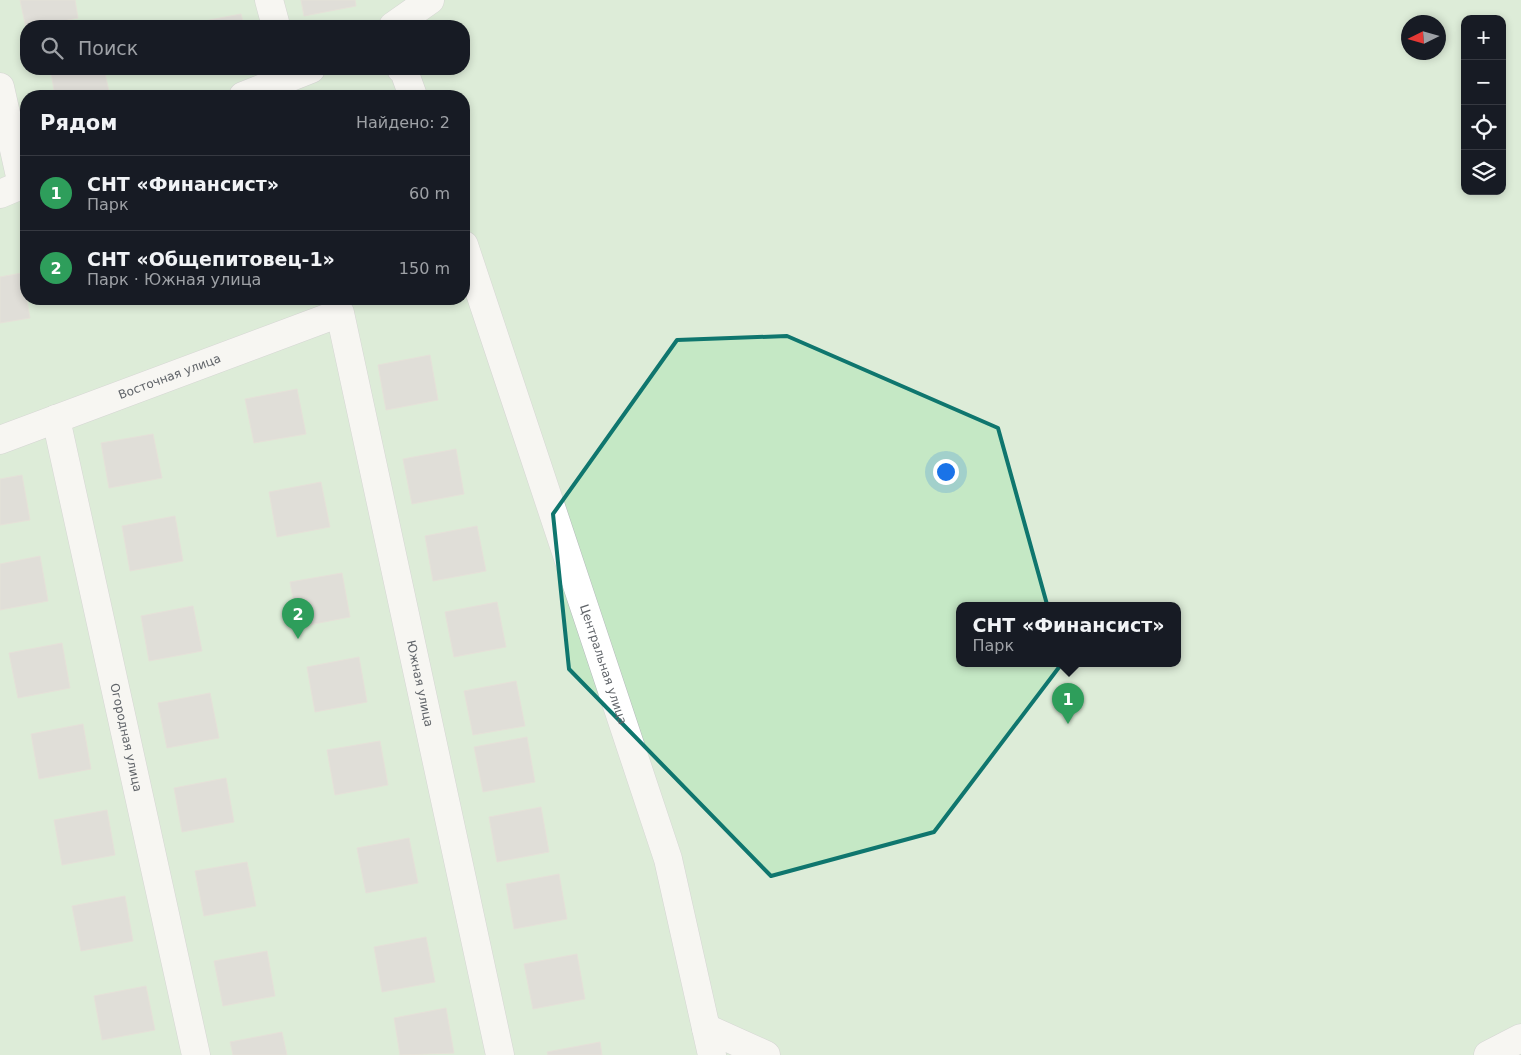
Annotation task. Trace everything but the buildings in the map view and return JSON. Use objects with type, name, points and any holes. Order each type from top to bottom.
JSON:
[{"type":"street","points":[[269,0],[274,20]]},
{"type":"street","points":[[402,20],[430,0]]},
{"type":"street","points":[[256,90],[288,75]]},
{"type":"street","points":[[405,75],[411,90]]},
{"type":"street","points":[[0,87],[16,187]]},
{"type":"street","name":"Центральная улица","points":[[470,263],[668,859],[712,1055]]},
{"type":"street","name":"Восточная улица","points":[[0,440],[340,313]]},
{"type":"street","name":"Южная улица","points":[[340,313],[500,1055]]},
{"type":"street","name":"Огородная улица","points":[[56,420],[196,1055]]},
{"type":"street","points":[[706,1028],[766,1055]]},
{"type":"street","points":[[1488,1055],[1521,1038]]},
{"type":"highlighted area","points":[[787,336],[998,428],[1063,662],[934,832],[771,876],[569,669],[553,514],[677,340]]},
{"type":"green space","points":[[0,0],[1521,0],[1521,1055],[0,1055]]},
{"type":"place","name":"СНТ «Общепитовец-1»","points":[[298,639]]},
{"type":"place","name":"СНТ «Финансист»","points":[[1068,724]]}]
